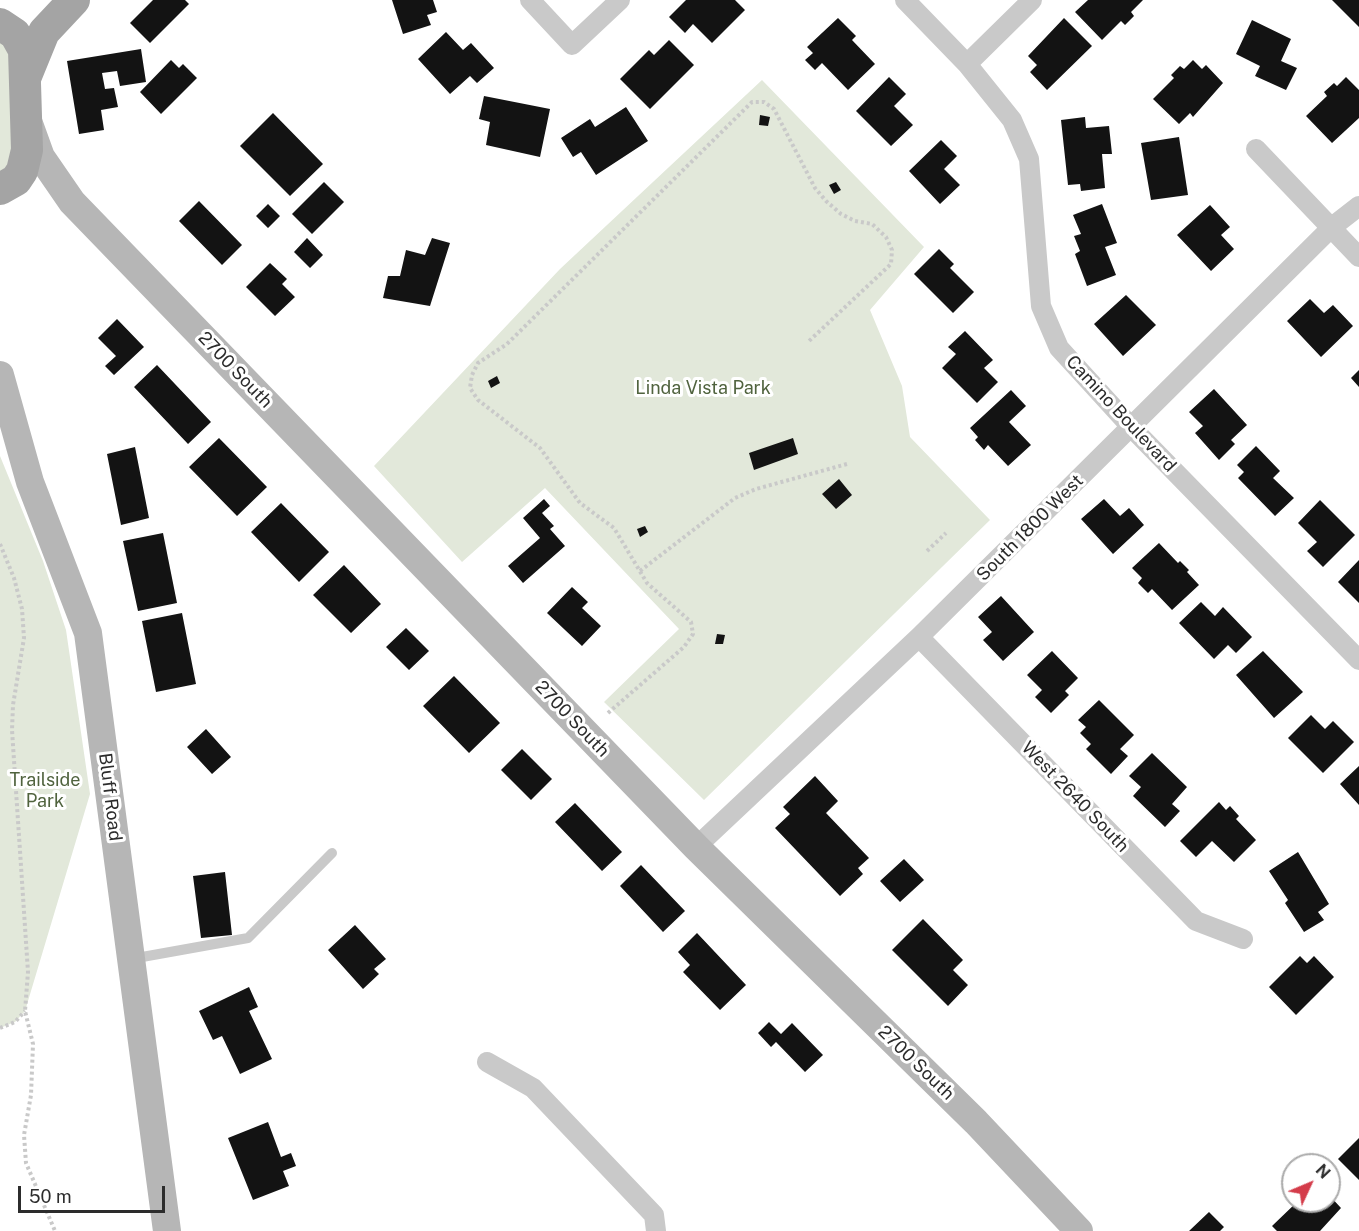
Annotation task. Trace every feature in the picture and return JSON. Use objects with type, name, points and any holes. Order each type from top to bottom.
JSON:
[{"type":"main road","points":[[2,25],[30,27],[64,10]]},
{"type":"main road","points":[[26,78],[37,45],[64,10]]},
{"type":"main road","points":[[2,25],[21,42],[24,50],[27,117],[26,161],[6,189]]},
{"type":"main road","name":"2700 South","points":[[27,117],[41,157],[72,202],[696,847],[976,1122],[1079,1231]]},
{"type":"main road","name":"2700 South","points":[[6,189],[49,188],[72,202]]},
{"type":"main road","name":"Bluff Road","points":[[0,375],[30,482],[88,633],[167,1231]]},
{"type":"street","points":[[530,0],[572,45],[620,0]]},
{"type":"street","name":"Camino Boulevard","points":[[905,0],[966,64],[1012,120],[1029,159],[1041,306],[1059,348],[1132,428],[1359,660]]},
{"type":"street","points":[[966,64],[1032,0]]},
{"type":"street","points":[[1256,149],[1359,257]]},
{"type":"street","name":"South 1800 West","points":[[696,847],[919,637],[1332,227],[1359,206]]},
{"type":"street","name":"West 2640 South","points":[[919,637],[1196,921],[1243,939]]},
{"type":"street","points":[[487,1062],[533,1088],[654,1215],[656,1231]]},
{"type":"lane","points":[[131,959],[248,938],[332,853]]},
{"type":"path","points":[[608,713],[684,647],[693,634],[691,622],[647,583],[614,528],[580,503],[540,448],[478,400],[470,388],[472,375],[478,363],[507,344],[752,102],[764,102],[774,109],[815,188],[826,201],[841,214],[855,221],[872,224],[886,237],[892,250],[891,264],[808,342]]},
{"type":"path","points":[[640,571],[735,498],[756,489],[847,464]]},
{"type":"path","points":[[927,551],[946,533]]},
{"type":"path","points":[[0,544],[14,578],[22,609],[24,638],[13,705],[12,730],[28,972],[25,1011],[33,1044],[30,1095],[24,1135],[26,1163],[55,1231]]},
{"type":"path","points":[[0,1028],[15,1022],[25,1011]]},
{"type":"green space","points":[[0,40],[11,53],[11,162],[0,175]]},
{"type":"green space","name":"Linda Vista Park","points":[[762,80],[924,247],[870,310],[902,386],[910,437],[990,520],[704,800],[604,702],[679,629],[545,488],[462,562],[374,466],[560,269]]},
{"type":"green space","name":"Trailside Park","points":[[0,456],[43,561],[66,630],[90,794],[25,1011],[15,1022],[0,1028]]},
{"type":"building","points":[[153,0],[185,0],[189,4],[150,43],[130,23]]},
{"type":"building","points":[[392,0],[433,0],[437,12],[427,15],[431,25],[403,34]]},
{"type":"building","points":[[686,0],[735,0],[745,10],[712,43],[693,24],[685,33],[669,17]]},
{"type":"building","points":[[1088,0],[1143,0],[1131,12],[1134,16],[1125,25],[1121,21],[1102,40],[1075,12]]},
{"type":"building","points":[[1332,0],[1359,0],[1359,27]]},
{"type":"building","points":[[838,18],[856,36],[852,40],[875,64],[848,90],[822,63],[815,70],[805,60],[813,53],[807,47]]},
{"type":"building","points":[[1064,18],[1092,46],[1047,90],[1030,72],[1037,65],[1028,56]]},
{"type":"building","points":[[1252,20],[1291,39],[1281,61],[1297,68],[1286,90],[1255,76],[1260,66],[1236,54]]},
{"type":"building","points":[[446,32],[463,50],[471,43],[494,68],[477,83],[470,76],[450,94],[418,59]]},
{"type":"building","points":[[669,40],[694,65],[650,109],[620,79],[649,50],[654,55]]},
{"type":"building","points":[[141,49],[146,82],[120,86],[117,71],[102,73],[105,89],[114,88],[118,107],[101,110],[104,130],[79,134],[67,61]]},
{"type":"building","points":[[171,60],[179,68],[183,64],[197,78],[161,114],[140,92]]},
{"type":"building","points":[[1193,60],[1202,69],[1206,65],[1223,83],[1193,117],[1190,113],[1179,124],[1153,99],[1174,78],[1171,75],[1180,66],[1184,69]]},
{"type":"building","points":[[889,77],[906,94],[894,106],[913,125],[891,146],[856,111]]},
{"type":"building","points":[[1346,77],[1359,90],[1359,118],[1332,143],[1306,116],[1327,96],[1324,92],[1334,83],[1337,86]]},
{"type":"building","points":[[484,96],[550,109],[540,157],[486,145],[490,122],[479,119]]},
{"type":"building","points":[[626,107],[648,141],[596,175],[581,152],[573,157],[561,138],[590,119],[595,127]]},
{"type":"building","points":[[273,113],[323,164],[290,196],[240,146]]},
{"type":"building","points":[[760,115],[770,117],[768,126],[759,125]]},
{"type":"building","points":[[1085,117],[1086,128],[1109,126],[1112,154],[1102,154],[1105,188],[1081,191],[1080,184],[1068,185],[1061,120]]},
{"type":"building","points":[[1179,137],[1188,195],[1151,200],[1141,143]]},
{"type":"building","points":[[941,140],[957,156],[944,169],[960,185],[940,204],[909,171]]},
{"type":"building","points":[[324,182],[344,202],[312,234],[292,214]]},
{"type":"building","points":[[836,182],[841,190],[834,194],[829,185]]},
{"type":"building","points":[[199,201],[242,245],[222,265],[179,221]]},
{"type":"building","points":[[268,204],[280,216],[268,228],[256,216]]},
{"type":"building","points":[[1102,204],[1117,243],[1105,247],[1116,275],[1087,286],[1075,254],[1080,251],[1074,236],[1081,234],[1073,215]]},
{"type":"building","points":[[1210,205],[1230,227],[1221,235],[1234,249],[1211,271],[1177,235]]},
{"type":"building","points":[[307,238],[323,255],[310,268],[294,252]]},
{"type":"building","points":[[432,238],[450,243],[430,306],[383,298],[388,276],[400,276],[406,250],[425,255]]},
{"type":"building","points":[[939,249],[954,264],[950,268],[974,292],[953,313],[914,274]]},
{"type":"building","points":[[270,263],[287,279],[282,284],[295,297],[275,316],[246,287]]},
{"type":"building","points":[[1126,295],[1156,325],[1123,356],[1094,324]]},
{"type":"building","points":[[1310,299],[1324,313],[1333,305],[1353,326],[1321,357],[1287,321]]},
{"type":"building","points":[[117,319],[144,347],[114,375],[105,366],[116,356],[98,338]]},
{"type":"building","points":[[965,331],[993,360],[984,368],[998,382],[977,403],[942,368],[956,354],[948,347]]},
{"type":"building","points":[[157,365],[211,422],[188,444],[134,387]]},
{"type":"building","points":[[1359,370],[1359,387],[1351,378]]},
{"type":"building","points":[[497,376],[500,383],[491,388],[488,381]]},
{"type":"building","points":[[1214,389],[1247,425],[1231,440],[1235,444],[1219,460],[1195,433],[1203,426],[1189,412]]},
{"type":"building","points":[[1011,390],[1026,406],[1009,422],[1031,445],[1008,466],[988,445],[984,450],[975,440],[978,437],[970,428]]},
{"type":"building","points":[[219,438],[267,487],[237,516],[189,467]]},
{"type":"building","points":[[793,438],[798,454],[754,470],[749,453]]},
{"type":"building","points":[[1256,446],[1280,471],[1273,478],[1294,498],[1275,516],[1238,478],[1244,472],[1237,465]]},
{"type":"building","points":[[135,447],[149,518],[121,525],[107,454]]},
{"type":"building","points":[[839,479],[852,495],[836,509],[822,494]]},
{"type":"building","points":[[544,499],[550,506],[542,513],[554,526],[550,529],[565,546],[523,583],[508,566],[540,538],[523,518]]},
{"type":"building","points":[[1104,499],[1120,516],[1129,508],[1144,525],[1113,554],[1081,519]]},
{"type":"building","points":[[1320,500],[1355,535],[1323,567],[1307,551],[1317,542],[1298,523]]},
{"type":"building","points":[[281,503],[329,552],[299,582],[251,532]]},
{"type":"building","points":[[645,526],[648,532],[640,537],[637,529]]},
{"type":"building","points":[[163,533],[177,603],[138,611],[123,541]]},
{"type":"building","points":[[1159,543],[1178,563],[1180,561],[1189,570],[1187,572],[1199,585],[1172,610],[1152,589],[1148,593],[1138,583],[1142,578],[1132,568]]},
{"type":"building","points":[[1359,560],[1359,603],[1338,582]]},
{"type":"building","points":[[344,565],[381,604],[351,633],[313,595]]},
{"type":"building","points":[[572,587],[588,602],[582,608],[601,626],[582,646],[547,613]]},
{"type":"building","points":[[1001,596],[1034,632],[1003,661],[983,640],[992,632],[978,617]]},
{"type":"building","points":[[1201,602],[1215,616],[1223,607],[1252,637],[1236,653],[1228,645],[1214,659],[1179,623]]},
{"type":"building","points":[[182,613],[196,684],[156,692],[142,621]]},
{"type":"building","points":[[406,628],[429,651],[409,670],[386,647]]},
{"type":"building","points":[[717,634],[725,635],[723,644],[715,644]]},
{"type":"building","points":[[1052,651],[1078,678],[1065,691],[1069,695],[1051,713],[1035,697],[1042,690],[1027,675]]},
{"type":"building","points":[[1263,651],[1303,692],[1274,718],[1236,675]]},
{"type":"building","points":[[454,676],[500,723],[469,753],[423,706]]},
{"type":"building","points":[[1099,700],[1134,735],[1120,749],[1128,756],[1111,774],[1086,749],[1091,744],[1080,733],[1086,727],[1078,720]]},
{"type":"building","points":[[1311,715],[1325,729],[1333,721],[1354,742],[1323,773],[1288,738]]},
{"type":"building","points":[[206,729],[231,757],[212,774],[187,747]]},
{"type":"building","points":[[522,749],[552,779],[531,800],[501,770]]},
{"type":"building","points":[[1152,753],[1187,787],[1172,804],[1180,811],[1165,827],[1133,796],[1141,787],[1129,776]]},
{"type":"building","points":[[1359,766],[1359,805],[1340,784]]},
{"type":"building","points":[[815,776],[838,801],[826,813],[869,858],[858,868],[863,874],[840,896],[775,828],[790,814],[783,807]]},
{"type":"building","points":[[1219,802],[1226,810],[1230,806],[1239,816],[1236,819],[1256,840],[1234,862],[1212,841],[1196,857],[1180,841]]},
{"type":"building","points":[[575,803],[622,852],[602,871],[555,822]]},
{"type":"building","points":[[1298,852],[1329,904],[1318,912],[1324,920],[1304,932],[1285,903],[1288,900],[1269,871]]},
{"type":"building","points":[[904,859],[924,880],[900,902],[880,881]]},
{"type":"building","points":[[641,865],[685,911],[663,932],[620,886]]},
{"type":"building","points":[[225,872],[232,935],[201,938],[193,876]]},
{"type":"building","points":[[923,919],[963,960],[953,970],[968,985],[948,1006],[892,950]]},
{"type":"building","points":[[355,925],[386,959],[374,969],[379,974],[363,989],[328,950]]},
{"type":"building","points":[[697,933],[746,985],[720,1010],[683,972],[690,965],[678,952]]},
{"type":"building","points":[[1300,956],[1307,963],[1314,956],[1334,977],[1296,1015],[1269,987]]},
{"type":"building","points":[[249,987],[258,1007],[249,1011],[272,1059],[240,1074],[222,1036],[213,1040],[199,1011]]},
{"type":"building","points":[[769,1022],[781,1034],[792,1023],[823,1055],[805,1072],[776,1042],[771,1047],[758,1033]]},
{"type":"building","points":[[268,1122],[281,1157],[291,1153],[296,1166],[283,1171],[289,1186],[253,1200],[228,1138]]},
{"type":"building","points":[[1359,1138],[1359,1180],[1341,1162],[1341,1156]]},
{"type":"building","points":[[1209,1212],[1224,1227],[1220,1231],[1189,1231]]},
{"type":"building","points":[[1286,1213],[1336,1213],[1320,1231],[1277,1231],[1272,1226]]}]
